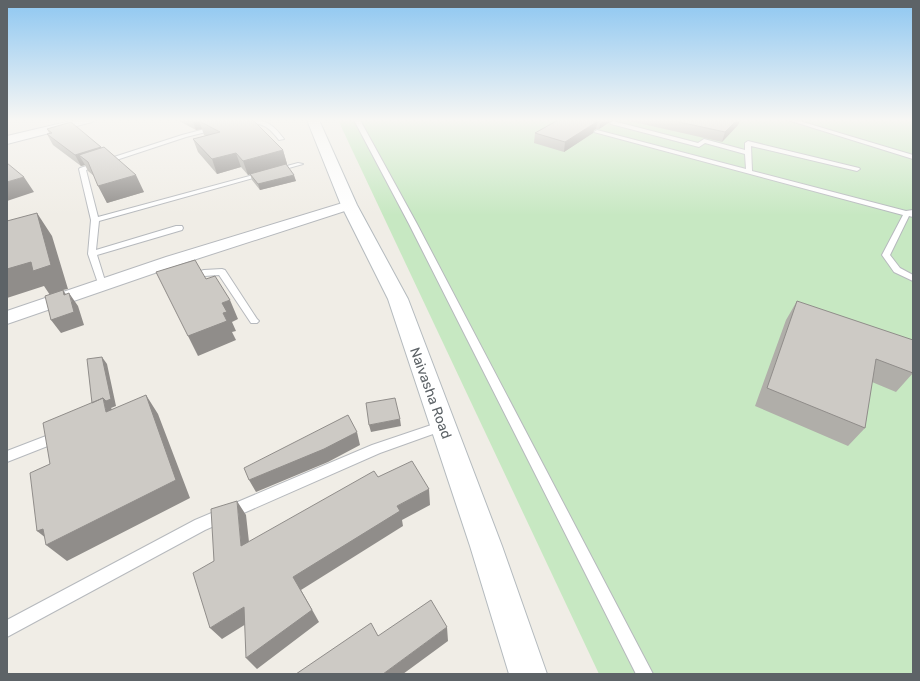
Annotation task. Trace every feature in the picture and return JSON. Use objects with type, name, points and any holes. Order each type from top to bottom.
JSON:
[{"type":"main road","name":"Naivasha Road","points":[[327,152],[350,205],[398,299],[486,546],[528,674]]},
{"type":"street","points":[[7,318],[102,284],[176,270],[350,205]]},
{"type":"lane","points":[[102,284],[92,254],[95,220],[82,169],[135,152]]},
{"type":"lane","points":[[374,152],[413,224],[645,674]]},
{"type":"lane","points":[[674,152],[911,213],[886,255],[897,270],[913,278]]},
{"type":"lane","points":[[740,152],[748,154],[749,171]]},
{"type":"lane","points":[[785,152],[857,169]]},
{"type":"lane","points":[[896,152],[913,157]]},
{"type":"lane","points":[[95,220],[300,164]]},
{"type":"lane","points":[[92,254],[179,228]]},
{"type":"lane","points":[[176,270],[222,272],[254,321]]},
{"type":"lane","points":[[7,629],[200,525],[376,449],[443,426]]},
{"type":"lane","points":[[7,458],[70,431]]},
{"type":"green space","points":[[353,152],[913,152],[913,674],[599,674]]},
{"type":"building","points":[[71,152],[85,152],[75,155]]},
{"type":"building","points":[[89,152],[109,152],[136,175],[98,186],[88,162],[79,155]]},
{"type":"building","points":[[205,152],[277,152],[243,161],[236,153],[212,159]]},
{"type":"building","points":[[7,163],[24,177],[7,182]]},
{"type":"building","points":[[286,164],[294,175],[258,184],[250,174]]},
{"type":"building","points":[[37,213],[51,265],[33,271],[31,262],[7,269],[7,221]]},
{"type":"building","points":[[195,260],[206,279],[215,276],[230,300],[222,303],[227,312],[223,313],[227,321],[188,336],[156,272]]},
{"type":"building","points":[[63,290],[64,295],[69,293],[74,312],[51,320],[45,296]]},
{"type":"building","points":[[797,301],[913,340],[913,373],[876,359],[865,428],[767,388]]},
{"type":"building","points":[[102,357],[111,399],[106,401],[103,398],[92,403],[87,359]]},
{"type":"building","points":[[146,395],[176,480],[46,545],[43,529],[37,531],[30,473],[50,464],[43,423],[103,398],[106,412]]},
{"type":"building","points":[[395,398],[400,419],[369,425],[366,403]]},
{"type":"building","points":[[348,415],[357,432],[324,449],[249,480],[244,468]]},
{"type":"building","points":[[412,461],[429,489],[397,506],[400,511],[293,577],[312,610],[246,658],[244,607],[210,628],[193,573],[214,561],[211,509],[237,501],[241,546],[374,471],[378,477]]},
{"type":"building","points":[[431,600],[447,627],[383,674],[296,674],[371,623],[378,636]]}]
